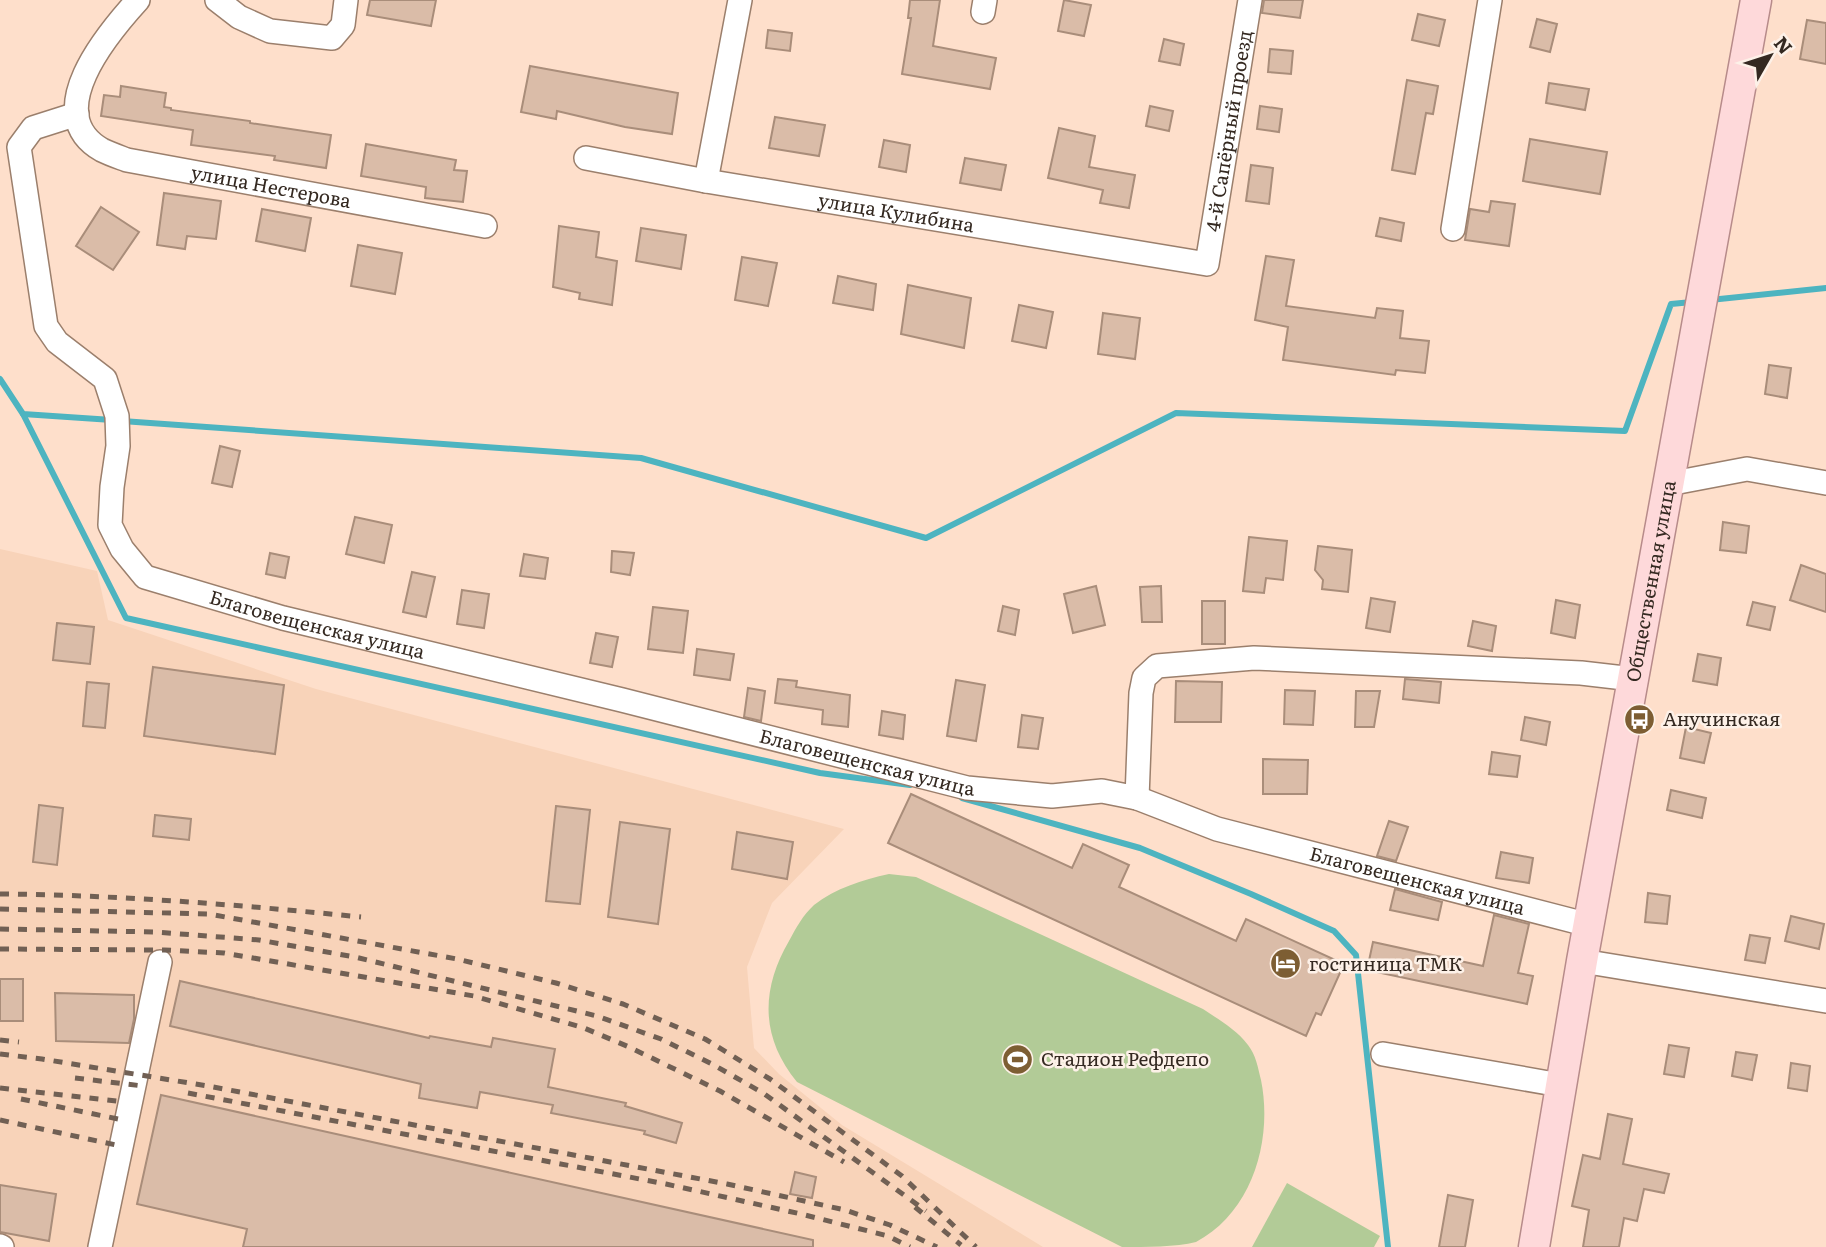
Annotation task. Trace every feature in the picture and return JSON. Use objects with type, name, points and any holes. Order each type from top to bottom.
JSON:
[{"type":"main road","name":"Общественная улица","points":[[1534,1247],[1582,961],[1756,0]]},
{"type":"street","points":[[77,114],[79,87],[86,67],[114,26],[138,0]]},
{"type":"street","points":[[217,0],[239,17],[270,31],[332,37],[343,25],[346,0]]},
{"type":"street","points":[[706,181],[740,0]]},
{"type":"street","name":"4-й Сапёрный проезд","points":[[1207,264],[1250,0]]},
{"type":"street","points":[[1454,229],[1490,0]]},
{"type":"street","name":"улица Нестерова","points":[[77,114],[83,132],[101,149],[127,160],[485,226]]},
{"type":"street","name":"Благовещенская улица","points":[[77,114],[33,128],[19,147],[46,326],[57,342],[105,379],[117,416],[118,446],[110,524],[122,549],[145,577],[283,618],[622,700],[967,788],[1052,796],[1102,791],[1137,798],[1217,829],[1589,925]]},
{"type":"street","name":"улица Кулибина","points":[[586,158],[706,181],[1207,264]]},
{"type":"street","points":[[1668,484],[1747,469],[1826,483]]},
{"type":"street","points":[[1137,798],[1141,693],[1144,678],[1157,666],[1254,658],[1581,673],[1633,679]]},
{"type":"street","points":[[1582,961],[1826,1001]]},
{"type":"street","points":[[100,1247],[160,962]]},
{"type":"street","points":[[1382,1054],[1560,1085]]},
{"type":"shaded area","points":[[0,549],[97,571],[108,620],[316,689],[844,829],[772,903],[747,967],[754,1048],[779,1074],[842,1125],[1043,1247],[0,1247]]},
{"type":"green space","name":"Стадион Рефдепо","points":[[889,874],[916,877],[1203,1009],[1243,1039],[1253,1053],[1261,1080],[1264,1126],[1261,1149],[1245,1193],[1216,1229],[1188,1244],[1122,1247],[797,1082],[776,1048],[771,1030],[769,995],[780,959],[800,922],[814,905],[850,885]]},
{"type":"green space","points":[[1287,1183],[1380,1236],[1374,1247],[1252,1247]]},
{"type":"building","points":[[370,0],[436,0],[431,26],[367,15]]},
{"type":"building","points":[[910,0],[940,0],[933,46],[996,58],[990,89],[902,74],[911,18],[908,18]]},
{"type":"building","points":[[1064,0],[1091,5],[1084,36],[1058,31]]},
{"type":"building","points":[[1264,0],[1303,0],[1300,18],[1262,13]]},
{"type":"building","points":[[1418,14],[1445,20],[1439,46],[1412,40]]},
{"type":"building","points":[[1537,19],[1557,24],[1550,52],[1530,47]]},
{"type":"building","points":[[1807,20],[1826,23],[1826,64],[1800,59]]},
{"type":"building","points":[[768,30],[792,33],[790,51],[766,48]]},
{"type":"building","points":[[1164,39],[1184,44],[1180,65],[1159,61]]},
{"type":"building","points":[[1270,49],[1293,51],[1291,74],[1268,72]]},
{"type":"building","points":[[530,66],[678,93],[672,134],[625,127],[557,111],[556,119],[521,112]]},
{"type":"building","points":[[1407,80],[1438,86],[1433,114],[1426,113],[1415,174],[1392,170]]},
{"type":"building","points":[[1549,83],[1589,89],[1585,110],[1546,103]]},
{"type":"building","points":[[121,86],[166,93],[164,107],[171,110],[331,135],[326,168],[274,160],[275,156],[191,145],[193,130],[101,116],[104,95],[120,97]]},
{"type":"building","points":[[1150,106],[1173,111],[1169,131],[1146,126]]},
{"type":"building","points":[[1260,106],[1282,109],[1279,132],[1257,129]]},
{"type":"building","points":[[775,117],[825,125],[819,156],[769,148]]},
{"type":"building","points":[[1059,128],[1095,136],[1089,167],[1135,175],[1129,208],[1100,203],[1103,190],[1048,178]]},
{"type":"building","points":[[1530,139],[1607,152],[1600,194],[1523,181]]},
{"type":"building","points":[[884,140],[910,145],[906,172],[879,167]]},
{"type":"building","points":[[366,144],[456,160],[454,170],[467,171],[463,202],[425,198],[426,187],[361,176]]},
{"type":"building","points":[[965,158],[1006,165],[1001,190],[960,183]]},
{"type":"building","points":[[1251,165],[1273,168],[1269,204],[1246,201]]},
{"type":"building","points":[[164,193],[221,201],[216,239],[187,236],[185,249],[157,245]]},
{"type":"building","points":[[1491,201],[1515,204],[1509,246],[1465,240],[1470,209],[1489,212]]},
{"type":"building","points":[[101,207],[139,232],[113,270],[76,246]]},
{"type":"building","points":[[262,209],[311,218],[305,251],[256,241]]},
{"type":"building","points":[[1380,218],[1404,223],[1401,241],[1376,236]]},
{"type":"building","points":[[559,226],[599,232],[596,257],[617,261],[612,305],[579,299],[580,293],[553,287]]},
{"type":"building","points":[[641,228],[686,235],[681,269],[636,261]]},
{"type":"building","points":[[358,245],[402,253],[395,294],[351,286]]},
{"type":"building","points":[[1266,256],[1294,260],[1286,306],[1375,318],[1377,308],[1403,311],[1400,338],[1429,341],[1425,373],[1396,370],[1395,375],[1283,360],[1288,327],[1255,320]]},
{"type":"building","points":[[742,257],[777,263],[768,306],[735,300]]},
{"type":"building","points":[[838,276],[876,284],[873,310],[833,303]]},
{"type":"building","points":[[908,285],[971,298],[964,348],[901,334]]},
{"type":"building","points":[[1019,305],[1053,312],[1046,348],[1012,341]]},
{"type":"building","points":[[1103,313],[1140,318],[1135,359],[1098,354]]},
{"type":"building","points":[[1769,365],[1791,368],[1787,398],[1765,394]]},
{"type":"building","points":[[220,446],[240,451],[232,487],[212,483]]},
{"type":"building","points":[[355,517],[392,525],[384,563],[346,554]]},
{"type":"building","points":[[1723,522],[1749,526],[1746,553],[1720,550]]},
{"type":"building","points":[[1249,537],[1287,541],[1283,580],[1266,578],[1264,593],[1243,591]]},
{"type":"building","points":[[1318,546],[1352,550],[1348,592],[1322,589],[1323,580],[1315,570]]},
{"type":"building","points":[[612,551],[634,553],[630,575],[611,572]]},
{"type":"building","points":[[270,553],[289,557],[285,578],[266,574]]},
{"type":"building","points":[[524,554],[548,558],[545,579],[520,576]]},
{"type":"building","points":[[1801,565],[1826,574],[1826,612],[1790,600]]},
{"type":"building","points":[[412,572],[435,577],[426,617],[403,612]]},
{"type":"building","points":[[1096,586],[1105,625],[1073,633],[1064,594]]},
{"type":"building","points":[[1161,586],[1162,622],[1142,622],[1140,587]]},
{"type":"building","points":[[462,590],[489,594],[484,628],[457,624]]},
{"type":"building","points":[[1371,598],[1395,602],[1390,632],[1366,628]]},
{"type":"building","points":[[1556,600],[1580,605],[1575,638],[1551,633]]},
{"type":"building","points":[[1202,601],[1225,601],[1225,644],[1202,644]]},
{"type":"building","points":[[1753,602],[1775,607],[1770,630],[1747,625]]},
{"type":"building","points":[[1003,606],[1019,610],[1015,635],[998,631]]},
{"type":"building","points":[[653,607],[688,611],[683,653],[648,649]]},
{"type":"building","points":[[1473,621],[1496,626],[1492,651],[1468,646]]},
{"type":"building","points":[[57,623],[94,627],[90,664],[53,660]]},
{"type":"building","points":[[596,633],[618,637],[612,667],[590,663]]},
{"type":"building","points":[[697,649],[734,654],[730,680],[694,675]]},
{"type":"building","points":[[1698,654],[1721,658],[1717,685],[1693,681]]},
{"type":"building","points":[[153,667],[284,685],[275,754],[144,736]]},
{"type":"building","points":[[778,679],[797,681],[796,687],[850,695],[848,727],[822,724],[823,710],[775,703]]},
{"type":"building","points":[[1405,679],[1441,682],[1439,703],[1403,699]]},
{"type":"building","points":[[956,680],[985,685],[976,741],[947,736]]},
{"type":"building","points":[[1176,681],[1222,682],[1221,722],[1175,722]]},
{"type":"building","points":[[87,682],[109,684],[105,728],[83,726]]},
{"type":"building","points":[[748,688],[765,691],[761,721],[744,717]]},
{"type":"building","points":[[1285,690],[1315,691],[1313,725],[1284,724]]},
{"type":"building","points":[[1356,691],[1380,691],[1374,727],[1355,727]]},
{"type":"building","points":[[882,711],[905,715],[903,739],[879,735]]},
{"type":"building","points":[[1022,715],[1043,718],[1038,749],[1018,747]]},
{"type":"building","points":[[1525,717],[1550,722],[1546,745],[1521,740]]},
{"type":"building","points":[[1686,727],[1711,733],[1704,763],[1680,758]]},
{"type":"building","points":[[1492,752],[1520,756],[1517,777],[1489,774]]},
{"type":"building","points":[[1263,759],[1308,760],[1307,794],[1263,794]]},
{"type":"building","points":[[1671,790],[1706,798],[1702,818],[1667,810]]},
{"type":"building","points":[[911,794],[1072,868],[1083,844],[1129,865],[1119,887],[1236,941],[1246,919],[1344,964],[1321,1015],[1316,1013],[1306,1036],[888,843]]},
{"type":"building","points":[[39,805],[63,808],[57,865],[33,862]]},
{"type":"building","points":[[556,806],[590,810],[580,904],[546,901]]},
{"type":"building","points":[[155,815],[191,819],[189,840],[153,836]]},
{"type":"building","points":[[1389,821],[1408,827],[1396,861],[1377,856]]},
{"type":"building","points":[[620,822],[670,829],[658,924],[608,917]]},
{"type":"building","points":[[737,832],[793,842],[787,879],[732,869]]},
{"type":"building","points":[[1501,852],[1533,858],[1529,883],[1496,878]]},
{"type":"building","points":[[1395,889],[1442,902],[1438,920],[1390,910]]},
{"type":"building","points":[[1648,893],[1670,896],[1667,924],[1645,922]]},
{"type":"building","points":[[1494,915],[1529,924],[1518,973],[1533,976],[1527,1004],[1367,970],[1373,942],[1483,966]]},
{"type":"building","points":[[1791,916],[1824,924],[1819,949],[1785,941]]},
{"type":"building","points":[[1750,935],[1770,938],[1765,963],[1745,960]]},
{"type":"building","points":[[0,979],[23,979],[23,1021],[0,1021]]},
{"type":"building","points":[[180,981],[429,1038],[430,1036],[491,1047],[493,1038],[555,1049],[548,1087],[626,1103],[625,1106],[682,1123],[676,1143],[644,1134],[645,1131],[551,1113],[553,1105],[480,1092],[477,1108],[419,1098],[421,1084],[170,1026]]},
{"type":"building","points":[[55,993],[134,995],[134,1019],[129,1043],[56,1041]]},
{"type":"building","points":[[1669,1045],[1689,1048],[1684,1077],[1664,1074]]},
{"type":"building","points":[[1736,1052],[1757,1055],[1752,1080],[1732,1076]]},
{"type":"building","points":[[1791,1063],[1810,1066],[1807,1091],[1788,1088]]},
{"type":"building","points":[[161,1095],[813,1240],[813,1247],[243,1247],[247,1229],[137,1204]]},
{"type":"building","points":[[1608,1114],[1632,1119],[1623,1164],[1669,1174],[1664,1193],[1644,1189],[1637,1221],[1624,1218],[1619,1247],[1583,1247],[1589,1210],[1572,1206],[1583,1155],[1600,1159]]},
{"type":"building","points":[[795,1172],[816,1177],[812,1198],[790,1194]]},
{"type":"building","points":[[0,1185],[56,1194],[49,1241],[0,1232]]},
{"type":"building","points":[[1448,1195],[1473,1200],[1465,1247],[1439,1247]]},
{"type":"waterway","points":[[1710,300],[1826,288]]},
{"type":"waterway","points":[[122,421],[641,458],[926,538],[1176,413],[1625,431],[1671,304],[1692,302]]},
{"type":"waterway","points":[[0,379],[23,414],[112,420]]},
{"type":"waterway","points":[[23,414],[126,618],[820,773],[910,785]]},
{"type":"waterway","points":[[962,798],[1140,848],[1334,931],[1356,955],[1388,1247]]},
{"type":"railway","points":[[0,894],[180,901],[361,917]]},
{"type":"railway","points":[[0,909],[209,914],[457,959],[556,983],[623,1004],[705,1039],[770,1079],[902,1176],[976,1247]]},
{"type":"railway","points":[[0,929],[155,932],[259,940],[355,957],[597,1016],[661,1039],[763,1093],[926,1211]]},
{"type":"railway","points":[[0,949],[224,953],[474,996],[584,1028],[629,1047],[720,1091],[844,1162]]},
{"type":"railway","points":[[0,1040],[19,1042]]},
{"type":"railway","points":[[0,1054],[208,1086],[727,1184],[845,1210],[890,1225],[937,1247]]},
{"type":"railway","points":[[75,1078],[143,1086]]},
{"type":"railway","points":[[0,1088],[125,1102]]},
{"type":"railway","points":[[188,1093],[666,1184],[888,1236],[910,1247]]},
{"type":"railway","points":[[21,1099],[118,1119]]},
{"type":"railway","points":[[0,1120],[116,1145]]},
{"type":"railway","points":[[915,1207],[961,1245]]},
{"type":"place","name":"Анучинская","points":[[1640,719]]},
{"type":"place","name":"гостиница ТМК","points":[[1286,964]]},
{"type":"place","name":"Стадион Рефдепо","points":[[1018,1059]]}]
